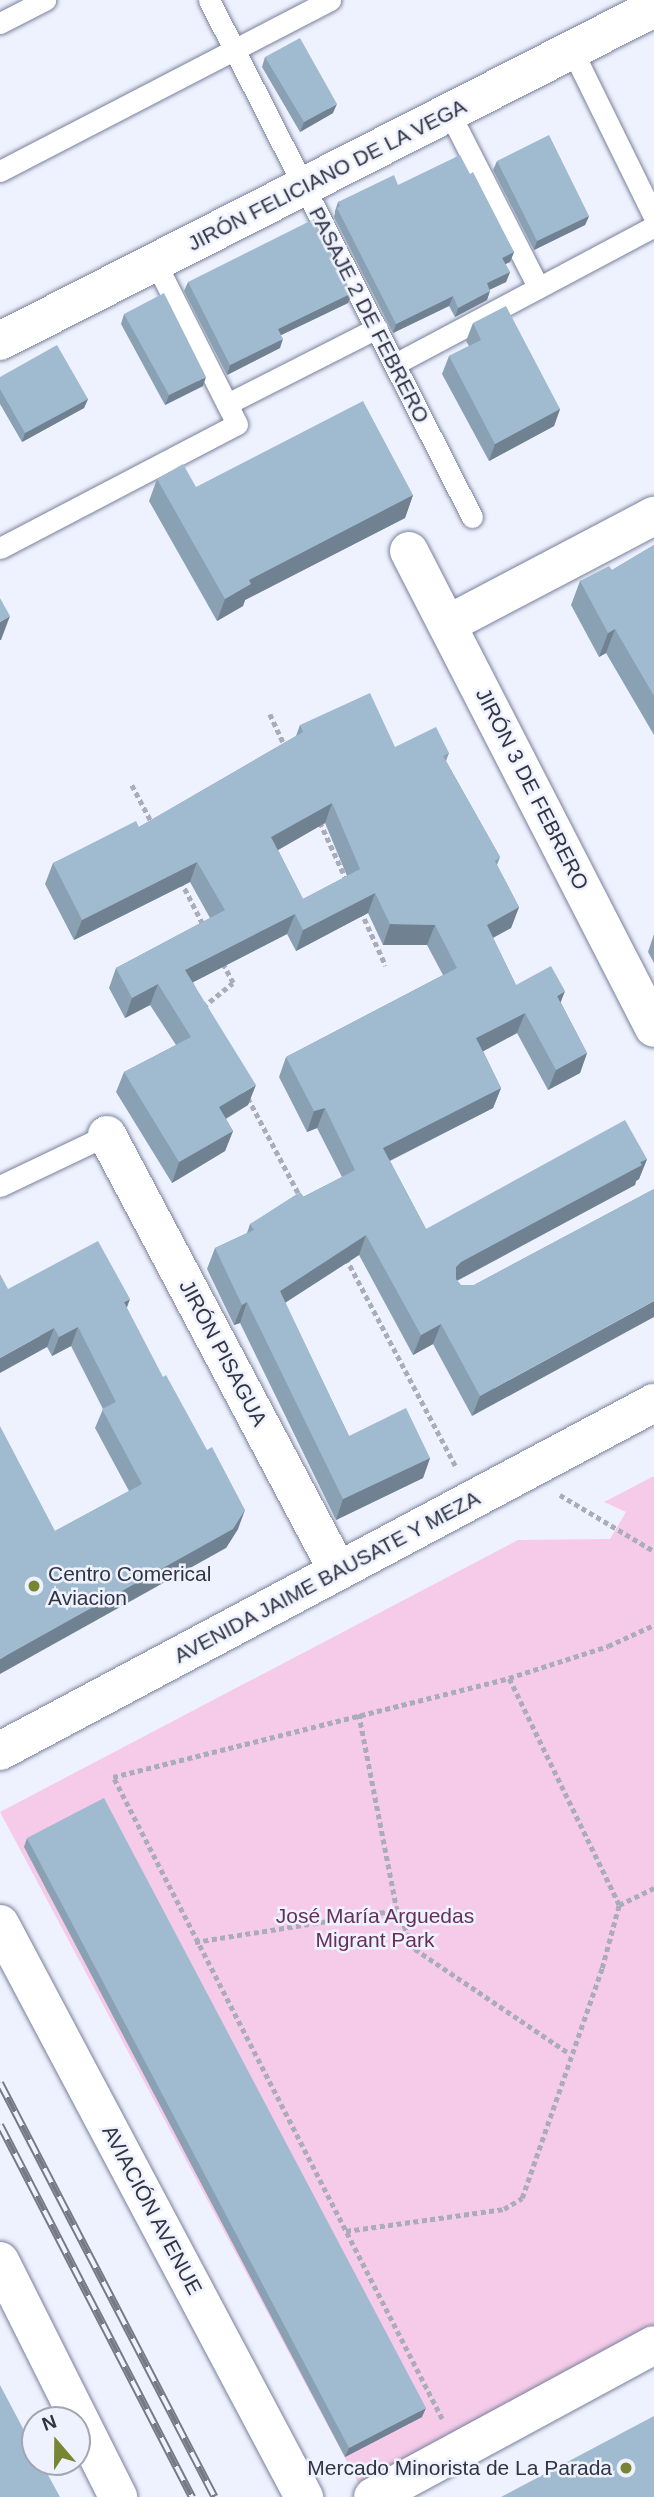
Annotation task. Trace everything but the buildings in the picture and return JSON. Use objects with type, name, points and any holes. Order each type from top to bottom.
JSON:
[{"type":"street","name":"JIRÓN FELICIANO DE LA VEGA","points":[[0,341],[654,8]]},
{"type":"street","points":[[448,624],[654,516]]},
{"type":"street","name":"JIRÓN 3 DE FEBRERO","points":[[409,551],[654,1028]]},
{"type":"street","name":"JIRÓN PISAGUA","points":[[107,1135],[338,1571]]},
{"type":"street","name":"AVENIDA JAIME BAUSATE Y MEZA","points":[[0,1751],[654,1403]]},
{"type":"street","name":"AVIACIÓN AVENUE","points":[[0,1924],[303,2497]]},
{"type":"street","points":[[0,2261],[118,2497]]},
{"type":"street","points":[[373,2497],[654,2345]]},
{"type":"lane","points":[[0,23],[44,0]]},
{"type":"lane","name":"PASAJE 2 DE FEBRERO","points":[[209,0],[472,517]]},
{"type":"lane","points":[[0,171],[330,0]]},
{"type":"lane","points":[[572,50],[654,217]]},
{"type":"lane","points":[[449,112],[538,287]]},
{"type":"lane","points":[[395,364],[654,226]]},
{"type":"lane","points":[[0,548],[237,424],[155,262]]},
{"type":"lane","points":[[227,404],[376,328]]},
{"type":"lane","points":[[0,1186],[107,1135]]},
{"type":"path","points":[[270,713],[288,751]]},
{"type":"path","points":[[132,785],[157,834]]},
{"type":"path","points":[[317,814],[352,890]]},
{"type":"path","points":[[176,871],[208,933]]},
{"type":"path","points":[[357,903],[386,966]]},
{"type":"path","points":[[208,1020],[201,1008],[233,983],[220,958]]},
{"type":"path","points":[[246,1094],[304,1204]]},
{"type":"path","points":[[345,1256],[472,1499]]},
{"type":"path","points":[[523,1472],[654,1551]]},
{"type":"path","points":[[448,2432],[195,1942],[113,1777],[509,1678],[608,1646],[654,1625]]},
{"type":"path","points":[[346,2231],[503,2209],[522,2197],[602,1968],[619,1905],[509,1678]]},
{"type":"path","points":[[359,1714],[397,1910],[415,1949],[570,2054]]},
{"type":"path","points":[[619,1905],[654,1888]]},
{"type":"path","points":[[195,1942],[397,1910]]},
{"type":"green space","name":"José María Arguedas Migrant Park","points":[[654,1476],[654,2327],[360,2486],[0,1812],[518,1540],[610,1539],[626,1512],[604,1502]]},
{"type":"railway","points":[[0,2083],[215,2497]]},
{"type":"railway","points":[[0,2125],[192,2497]]},
{"type":"place","name":"Centro Comerical Aviacion","points":[[34,1586]]},
{"type":"place","name":"Mercado Minorista de La Parada","points":[[626,2468]]}]
